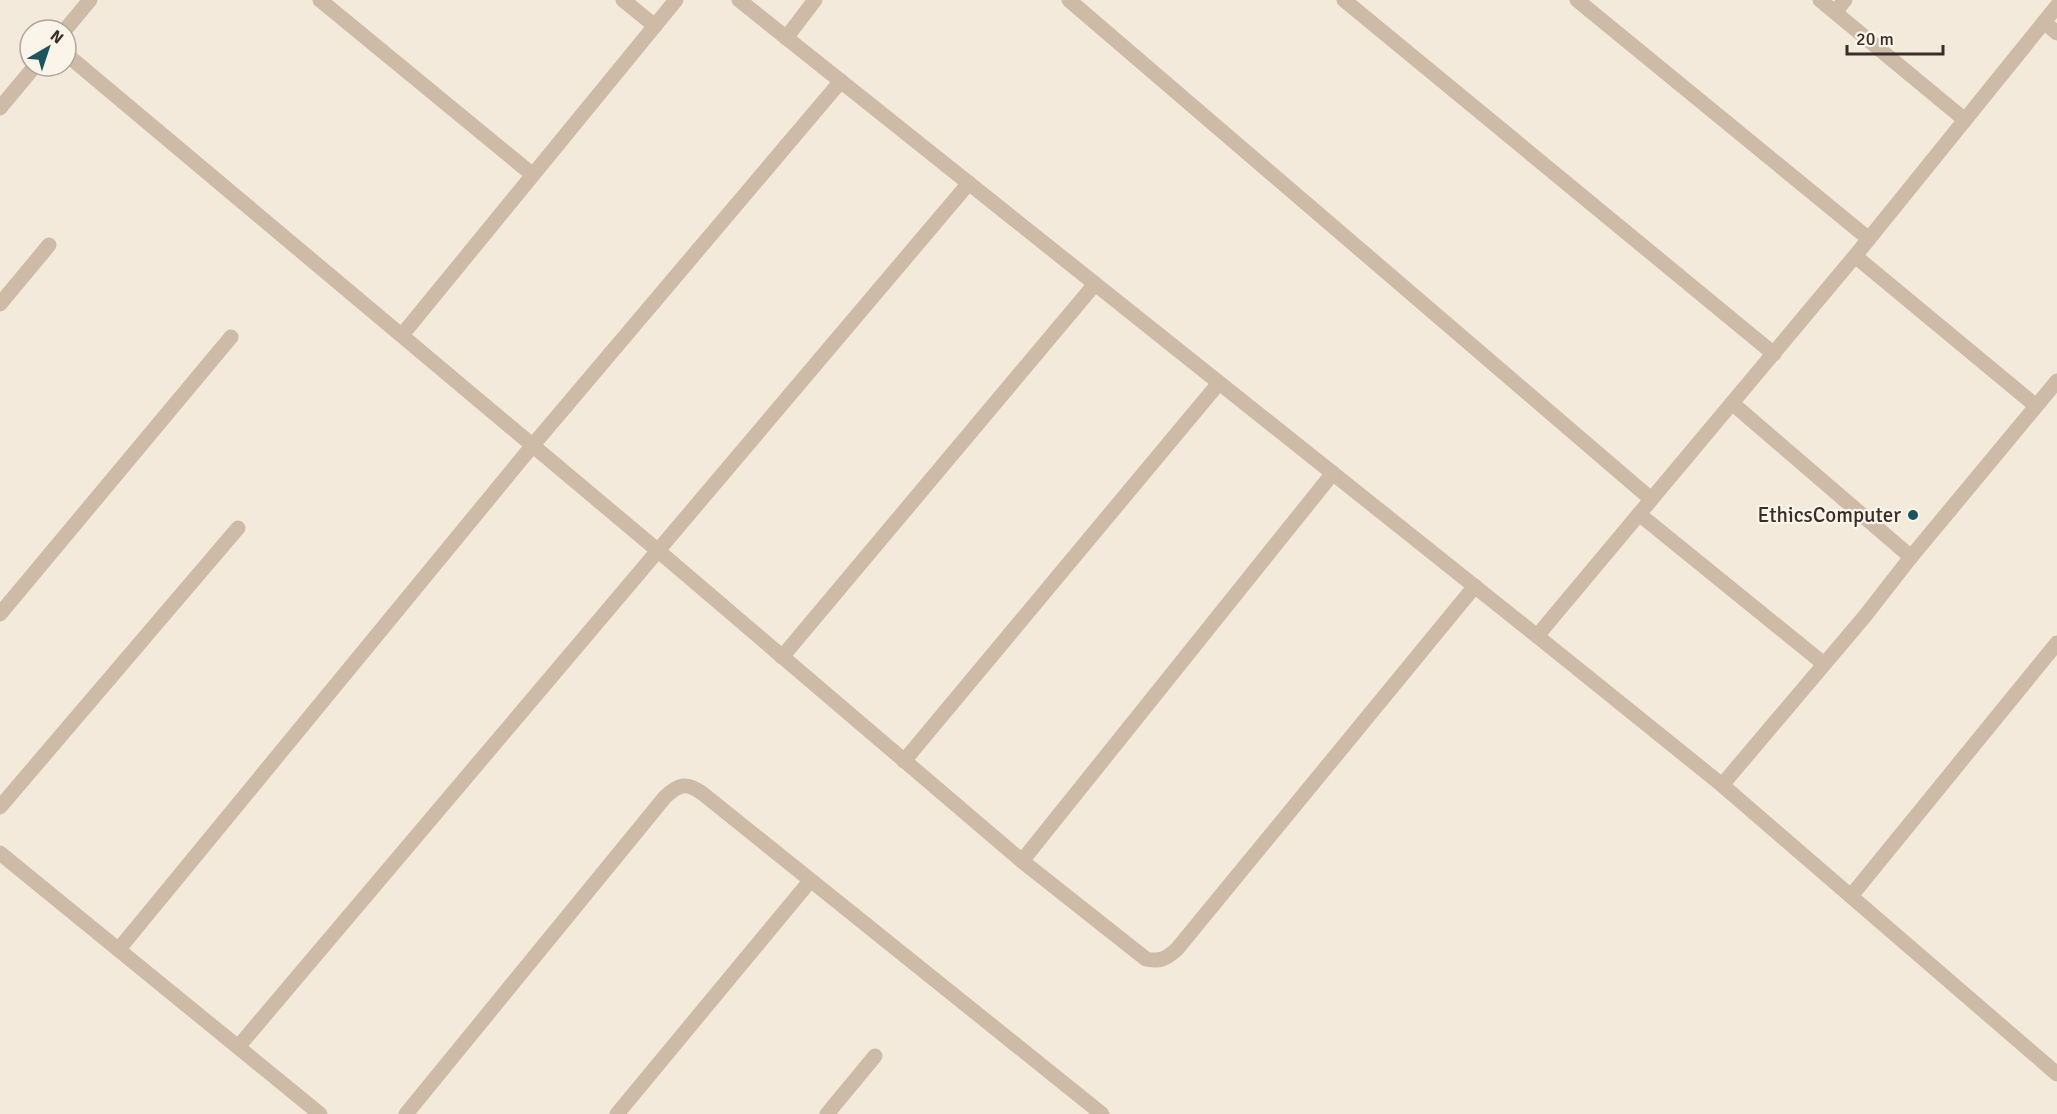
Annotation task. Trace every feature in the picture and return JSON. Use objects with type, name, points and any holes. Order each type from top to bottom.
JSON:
[{"type":"street","points":[[320,0],[532,175]]},
{"type":"street","points":[[623,0],[655,26]]},
{"type":"street","points":[[402,335],[676,0]]},
{"type":"street","points":[[739,0],[1722,785],[2057,1074]]},
{"type":"street","points":[[786,38],[816,0]]},
{"type":"street","points":[[1069,0],[1651,500]]},
{"type":"street","points":[[1577,0],[1869,239]]},
{"type":"street","points":[[1820,0],[1965,120]]},
{"type":"street","points":[[1835,12],[1845,0]]},
{"type":"street","points":[[75,18],[88,1]]},
{"type":"street","points":[[1346,1],[1774,354]]},
{"type":"street","points":[[1537,636],[1855,256],[2057,6]]},
{"type":"street","points":[[2044,22],[2057,33]]},
{"type":"street","points":[[78,64],[402,335],[1022,861],[1146,959],[1157,962],[1168,958],[1177,949],[1475,586]]},
{"type":"street","points":[[0,108],[25,78]]},
{"type":"street","points":[[120,949],[533,446],[841,81]]},
{"type":"street","points":[[238,1047],[969,183]]},
{"type":"street","points":[[0,304],[50,245]]},
{"type":"street","points":[[1855,256],[2036,406]]},
{"type":"street","points":[[782,657],[1095,284]]},
{"type":"street","points":[[0,614],[231,337]]},
{"type":"street","points":[[1722,785],[1865,616],[2057,381]]},
{"type":"street","points":[[904,761],[1220,383]]},
{"type":"street","points":[[1732,403],[1911,557]]},
{"type":"street","points":[[1022,861],[1333,473]]},
{"type":"street","points":[[1639,514],[1824,664]]},
{"type":"street","points":[[0,807],[238,528]]},
{"type":"street","points":[[1851,896],[2057,643]]},
{"type":"street","points":[[406,1114],[674,789],[684,785],[692,786],[702,793],[1102,1114]]},
{"type":"street","points":[[0,853],[320,1114]]},
{"type":"street","points":[[616,1114],[810,881]]},
{"type":"street","points":[[827,1114],[875,1056]]},
{"type":"place","name":"EthicsComputer","points":[[1913,515]]}]
